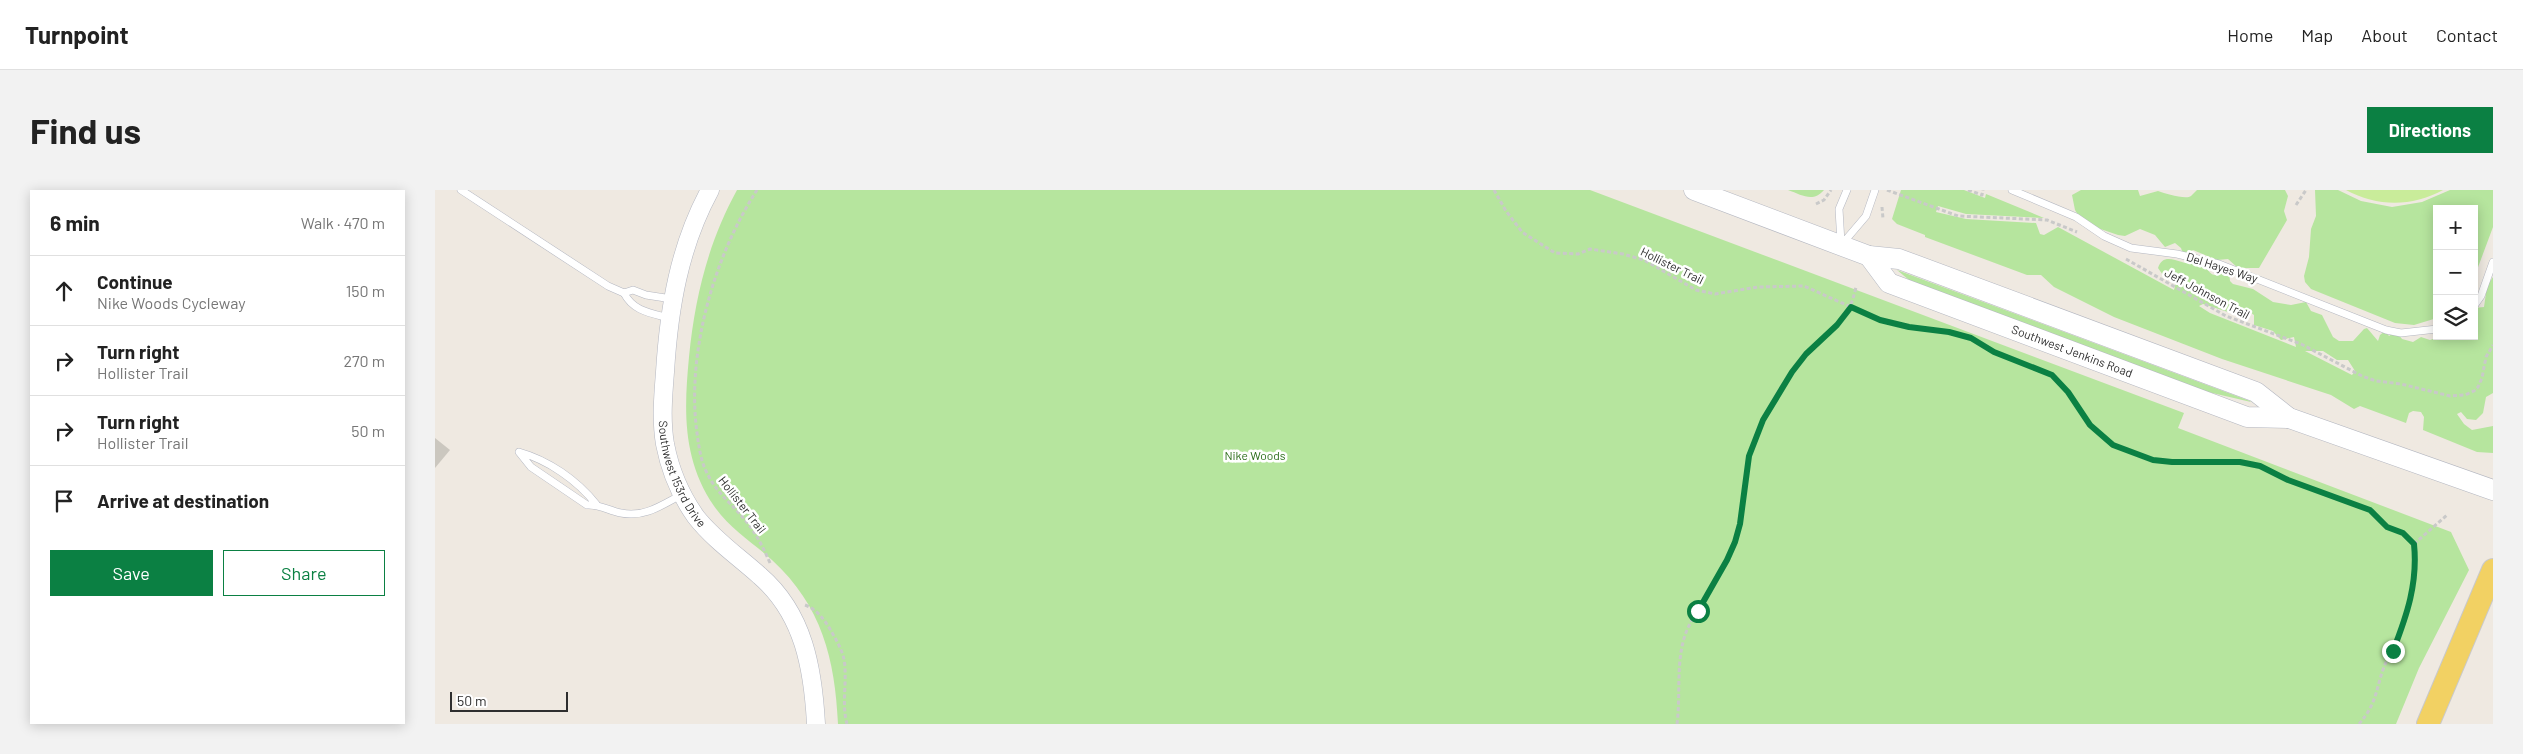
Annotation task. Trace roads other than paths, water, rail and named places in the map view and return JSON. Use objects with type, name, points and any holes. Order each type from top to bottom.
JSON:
[{"type":"main road","name":"Southwest Jenkins Road","points":[[1694,190],[1869,256],[1889,283],[2247,417],[2289,418],[2493,490]]},
{"type":"main road","points":[[2428,724],[2493,570]]},
{"type":"street","name":"Southwest 153rd Drive","points":[[710,190],[691,230],[681,258],[670,318],[663,428],[670,463],[683,494],[698,519],[713,536],[763,577],[791,614],[800,631],[810,662],[816,724]]},
{"type":"lane","points":[[461,190],[595,279],[623,293],[629,304],[644,311],[670,318]]},
{"type":"lane","points":[[1841,245],[1839,209],[1847,190]]},
{"type":"lane","points":[[1841,245],[1866,216],[1875,190]]},
{"type":"lane","name":"Del Hayes Way","points":[[2012,190],[2076,217],[2105,236],[2131,248],[2177,254],[2219,264],[2386,330],[2401,333],[2433,330]]},
{"type":"lane","points":[[2478,300],[2493,262]]},
{"type":"lane","points":[[623,293],[633,290],[646,295],[673,299]]},
{"type":"lane","points":[[596,504],[584,489],[536,456],[519,452],[531,467],[587,505],[596,504],[621,514],[648,512],[683,494]]},
{"type":"park label","name":"Nike Woods","points":[[1255,456]]}]
